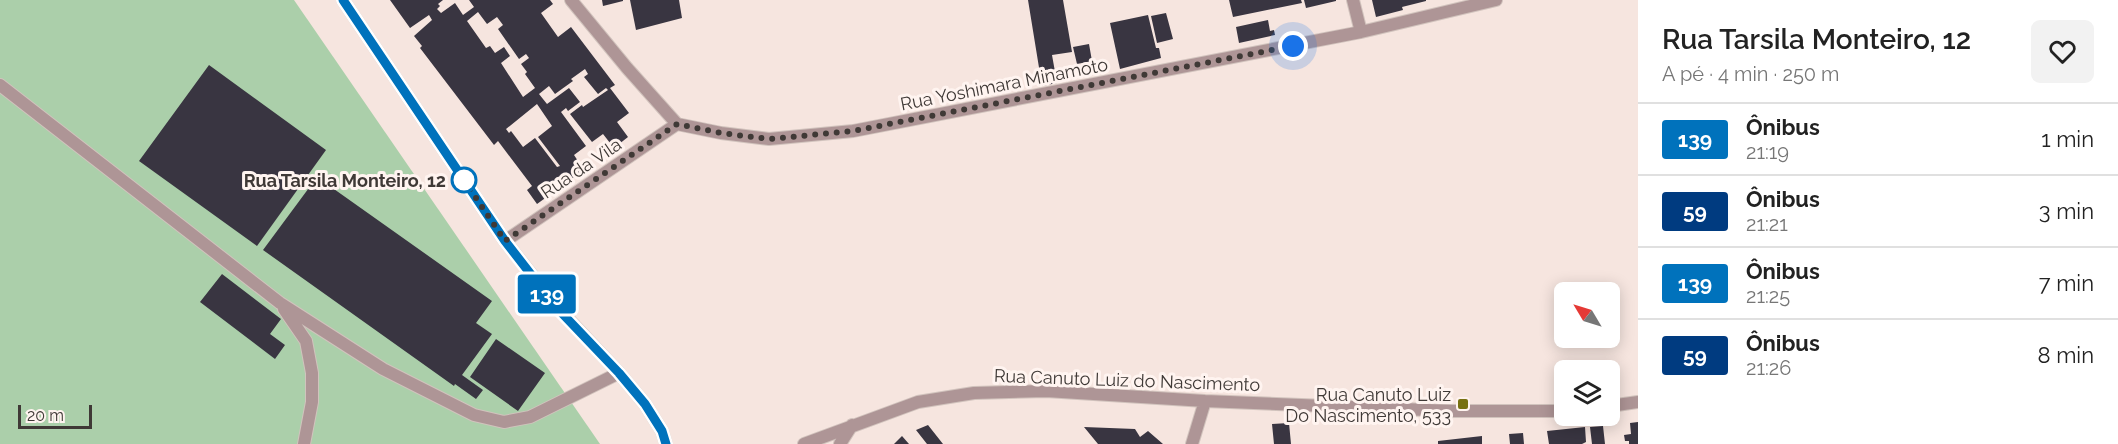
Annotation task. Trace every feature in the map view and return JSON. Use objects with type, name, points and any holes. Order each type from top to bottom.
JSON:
[{"type":"street","points":[[343,0],[505,241],[557,308],[645,404],[662,431],[666,444]]},
{"type":"street","points":[[571,0],[677,124]]},
{"type":"street","points":[[1353,0],[1361,32]]},
{"type":"street","name":"Rua Yoshimara Minamoto","points":[[677,124],[721,133],[769,139],[853,131],[1361,32],[1496,0]]},
{"type":"street","points":[[0,85],[280,303],[383,369],[474,415],[504,422],[530,417],[619,373]]},
{"type":"street","name":"Rua da Vila","points":[[505,241],[677,124]]},
{"type":"street","points":[[280,303],[306,341],[312,374],[312,402],[304,444]]},
{"type":"street","name":"Rua Canuto Luiz do Nascimento","points":[[804,444],[918,402],[974,393],[1046,391],[1205,401],[1452,411],[1554,411]]},
{"type":"street","points":[[1192,444],[1205,401]]},
{"type":"street","points":[[1620,405],[1638,402]]},
{"type":"street","points":[[840,444],[852,425]]},
{"type":"green space","points":[[0,0],[294,0],[600,444],[0,444]]},
{"type":"building","points":[[390,0],[443,0],[438,4],[440,6],[437,9],[441,13],[455,3],[463,15],[474,7],[469,0],[550,0],[553,4],[541,13],[558,37],[571,27],[615,85],[610,88],[629,113],[617,122],[628,137],[614,148],[603,134],[592,142],[570,114],[608,90],[606,88],[598,94],[584,77],[588,74],[585,69],[555,94],[549,86],[539,94],[547,104],[569,88],[580,102],[568,111],[566,108],[561,112],[586,146],[574,155],[584,170],[537,204],[527,190],[532,186],[498,141],[494,145],[420,48],[422,46],[414,36],[432,20],[429,15],[410,28]],"holes":[[[478,12],[487,24],[497,17],[503,25],[498,29],[519,59],[526,54],[529,58],[521,64],[535,88],[523,97],[501,63],[510,56],[504,47],[495,53],[490,46],[486,48],[467,21]],[[537,104],[552,126],[538,137],[560,166],[557,167],[535,138],[523,147],[511,131],[509,133],[506,129]]]},
{"type":"building","points":[[602,0],[623,0],[623,1],[603,6]]},
{"type":"building","points":[[630,0],[679,0],[682,18],[636,30]]},
{"type":"building","points":[[1028,0],[1063,0],[1072,52],[1052,55],[1057,83],[1042,86]]},
{"type":"building","points":[[1229,0],[1301,0],[1302,3],[1233,17]]},
{"type":"building","points":[[1304,0],[1336,0],[1336,1],[1306,8]]},
{"type":"building","points":[[1372,0],[1426,0],[1426,1],[1376,17]]},
{"type":"building","points":[[1166,13],[1173,39],[1157,43],[1151,16]]},
{"type":"building","points":[[1148,15],[1156,48],[1159,48],[1161,58],[1120,69],[1110,23]]},
{"type":"building","points":[[1268,20],[1270,31],[1274,30],[1275,35],[1239,43],[1236,27]]},
{"type":"building","points":[[1089,44],[1092,61],[1077,64],[1073,47]]},
{"type":"building","points":[[209,65],[326,150],[257,246],[139,161]]},
{"type":"building","points":[[317,177],[492,301],[476,323],[492,334],[462,375],[483,390],[476,399],[455,384],[454,386],[263,250]]},
{"type":"building","points":[[222,274],[281,319],[270,334],[285,345],[275,359],[200,302]]},
{"type":"building","points":[[496,339],[545,373],[518,411],[470,377]]},
{"type":"building","points":[[1638,422],[1638,444],[1629,444],[1629,441],[1625,441],[1624,435],[1631,434],[1630,423]]},
{"type":"building","points":[[1289,423],[1291,444],[1274,444],[1272,424]]},
{"type":"building","points":[[928,425],[943,444],[927,444],[916,430]]},
{"type":"building","points":[[1603,426],[1605,444],[1592,444],[1590,427]]},
{"type":"building","points":[[1084,427],[1135,429],[1140,437],[1148,431],[1163,444],[1098,444]]},
{"type":"building","points":[[1585,427],[1586,442],[1582,444],[1549,444],[1547,431]]},
{"type":"building","points":[[1523,433],[1524,444],[1510,444],[1509,434]]},
{"type":"building","points":[[902,436],[909,444],[894,444]]},
{"type":"building","points":[[1482,436],[1482,444],[1438,444],[1438,441]]},
{"type":"bus line","name":"139","points":[[343,0],[505,241],[557,308],[645,404],[662,431],[666,444]]},
{"type":"place","name":"Rua Tarsila Monteiro, 12","points":[[464,180]]},
{"type":"place","name":"Rua Canuto Luiz Do Nascimento, 533","points":[[1463,404]]},
{"type":"route","points":[[464,180],[505,241],[677,124],[721,133],[769,139],[853,131],[1293,46]]}]
